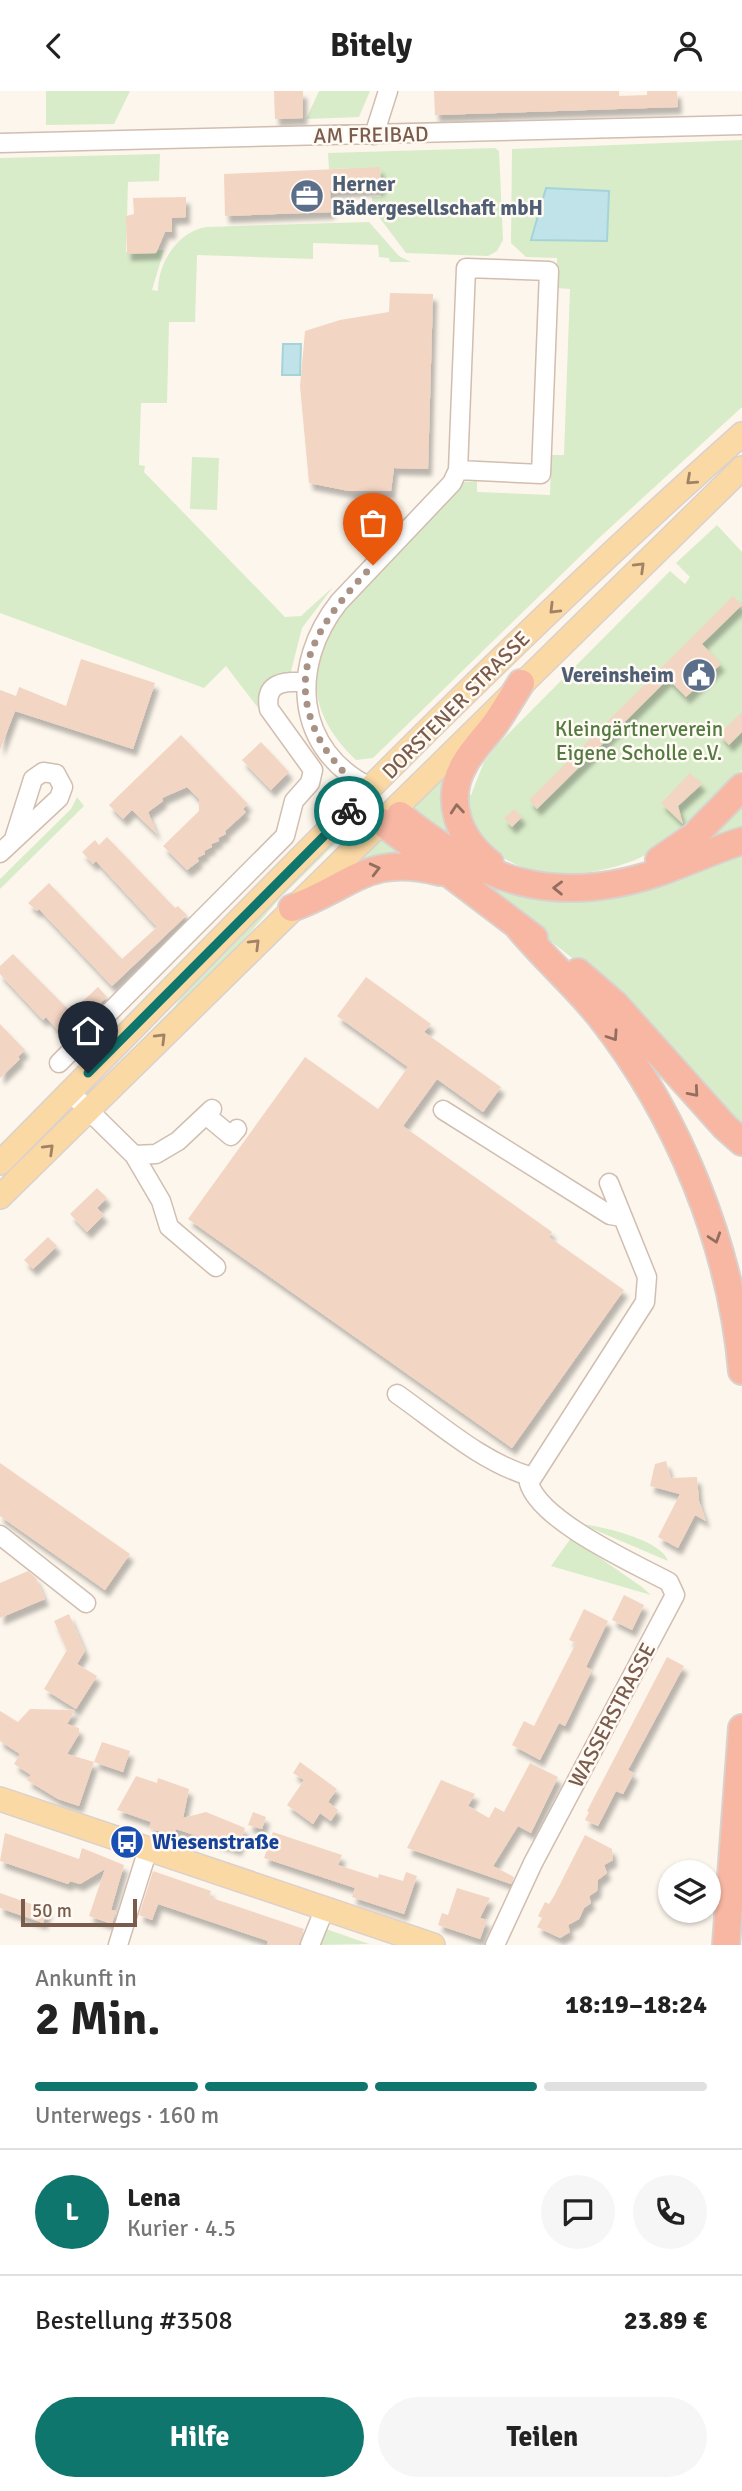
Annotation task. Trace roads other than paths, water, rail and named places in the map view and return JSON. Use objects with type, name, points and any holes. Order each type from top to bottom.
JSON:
[{"type":"highway","points":[[511,879],[466,840],[457,820],[455,798],[464,764],[495,725],[521,683]]},
{"type":"highway","points":[[607,885],[644,868],[694,836],[742,787]]},
{"type":"highway","points":[[386,815],[449,874],[520,929],[558,954],[615,1004],[725,1128],[742,1142]]},
{"type":"highway","points":[[386,815],[473,866],[544,888],[607,885],[656,873],[742,841]]},
{"type":"highway","points":[[292,908],[325,896],[351,878],[374,869],[411,866],[449,874]]},
{"type":"highway","points":[[520,929],[598,1014],[671,1131],[716,1238],[734,1307],[742,1371]]},
{"type":"highway","points":[[726,1945],[742,1728]]},
{"type":"main road","name":"DORSTENER STRASSE","points":[[0,1163],[361,789],[602,561],[742,434]]},
{"type":"main road","name":"DORSTENER STRASSE","points":[[0,1197],[742,468]]},
{"type":"main road","points":[[361,789],[386,815]]},
{"type":"main road","points":[[0,1799],[433,1945]]},
{"type":"street","points":[[374,135],[388,91]]},
{"type":"street","name":"AM FREIBAD","points":[[0,143],[742,125]]},
{"type":"street","points":[[361,789],[323,746],[315,730],[306,701],[308,657],[324,621],[452,483],[458,470],[466,268],[549,271],[541,474],[458,470]]},
{"type":"street","points":[[59,1063],[285,836],[294,801],[310,783],[313,770],[269,709],[267,698],[270,690],[278,683],[306,683]]},
{"type":"street","points":[[0,853],[14,839]]},
{"type":"street","points":[[70,1092],[134,1155],[161,1201],[169,1227],[216,1266]]},
{"type":"street","points":[[443,1110],[610,1215],[622,1217]]},
{"type":"street","points":[[134,1155],[156,1154],[210,1113],[231,1136],[237,1129]]},
{"type":"street","points":[[397,1394],[484,1455],[507,1469],[532,1477],[645,1302],[647,1277],[628,1224],[622,1217],[609,1183]]},
{"type":"street","name":"WASSERSTRASSE","points":[[495,1945],[533,1863],[675,1595],[669,1582],[575,1530],[533,1497],[529,1483],[532,1477]]},
{"type":"street","points":[[0,1535],[86,1603]]},
{"type":"street","points":[[118,1945],[148,1849]]},
{"type":"street","points":[[310,1945],[325,1908]]},
{"type":"water","points":[[546,188],[609,191],[607,241],[531,240]]},
{"type":"water","points":[[283,344],[301,344],[300,375],[282,375]]},
{"type":"place","name":"Herner Bädergesellschaft mbH","points":[[307,196]]},
{"type":"place","name":"Vereinsheim","points":[[699,675]]},
{"type":"place","name":"Wiesenstraße","points":[[127,1842]]},
{"type":"park label","name":"Kleingärtnerverein Eigene Scholle e.V.","points":[[639,741]]}]
